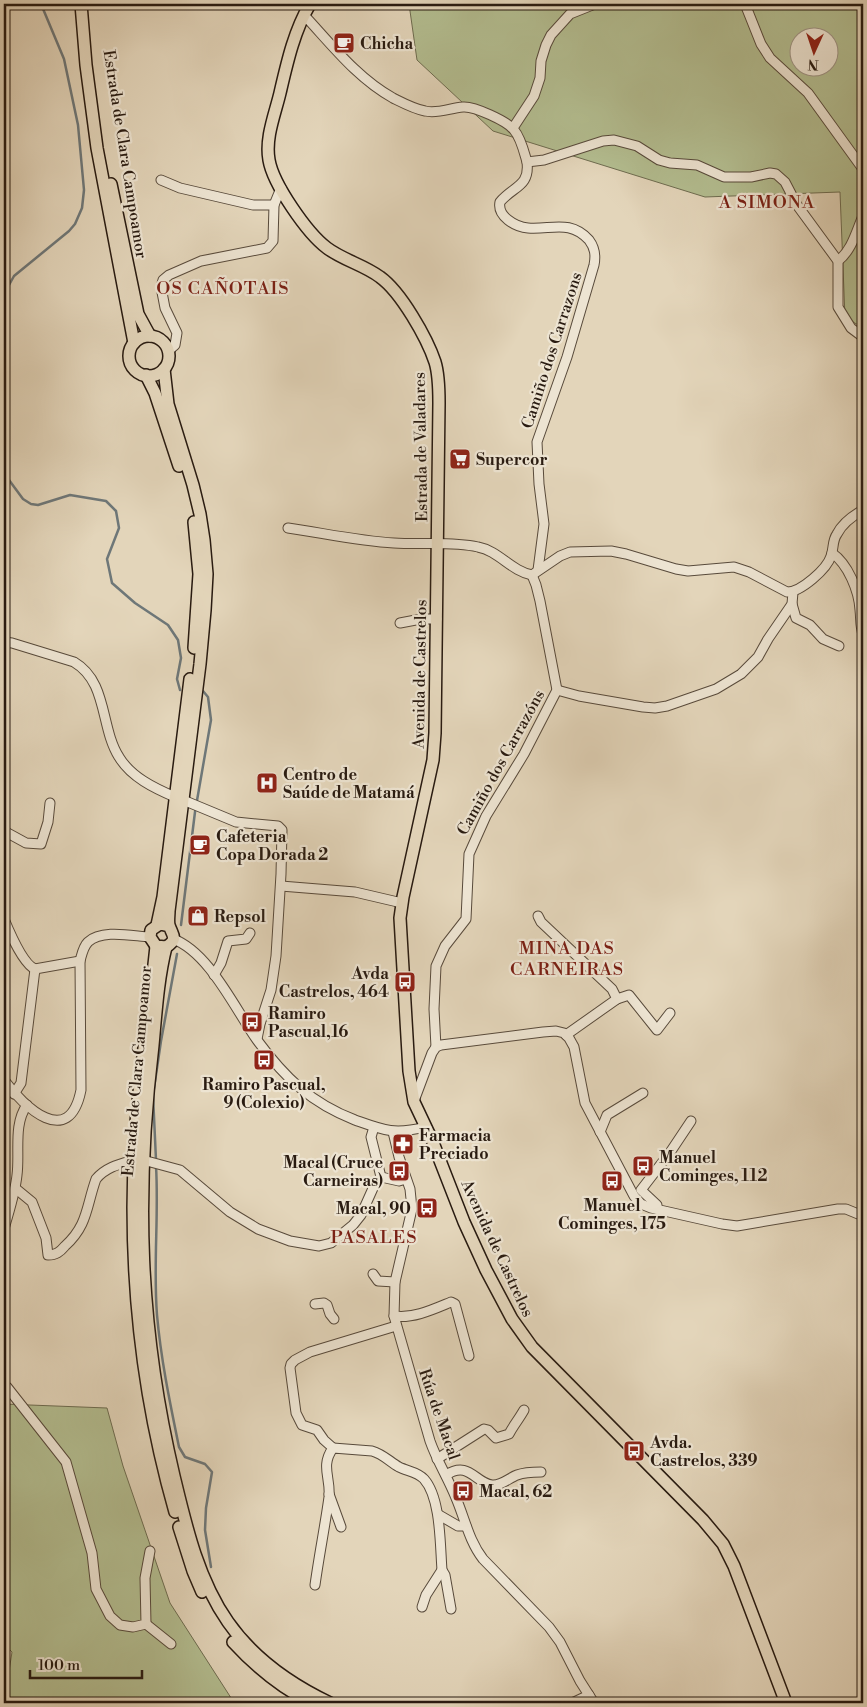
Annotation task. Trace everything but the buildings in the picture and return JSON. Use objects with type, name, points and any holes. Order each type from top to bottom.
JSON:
[{"type":"main road","name":"Estrada de Clara Campoamor","points":[[75,4],[90,136],[103,214],[113,236]]},
{"type":"main road","name":"Estrada de Clara Campoamor","points":[[81,4],[92,111],[113,236],[134,343],[129,354],[130,360],[135,370],[146,375],[155,393],[187,490],[196,539],[199,574],[198,610],[192,662],[183,800],[157,925],[151,930],[161,942]]},
{"type":"main road","name":"Estrada de Clara Campoamor","points":[[88,4],[98,102],[119,228],[138,314],[150,336],[162,341],[168,351],[169,357],[164,369],[168,404],[200,514],[207,574],[206,610],[169,911],[169,926],[173,932],[161,942],[142,1069],[142,1258],[151,1357],[165,1439],[181,1504],[206,1582],[220,1609],[248,1647],[288,1681],[330,1703]]},
{"type":"main road","name":"Estrada de Valadares","points":[[310,4],[304,14],[290,52],[270,130],[269,160],[281,188],[303,222],[327,248],[380,276],[392,287],[409,312],[431,352],[438,376],[439,396],[438,544]]},
{"type":"main road","points":[[134,343],[139,339],[150,336]]},
{"type":"main road","points":[[146,375],[152,375],[164,369]]},
{"type":"main road","name":"Avenida de Castrelos","points":[[438,544],[434,752],[402,903],[401,931],[405,1016],[409,1071],[414,1102],[424,1127],[432,1140],[464,1222],[499,1296],[518,1330],[532,1347],[703,1520],[723,1544],[734,1566],[786,1703]]},
{"type":"main road","points":[[157,925],[169,926]]},
{"type":"main road","name":"Estrada de Clara Campoamor","points":[[143,1161],[135,1268],[144,1366],[160,1454],[184,1544],[205,1598],[232,1640],[263,1672],[285,1688],[312,1703]]},
{"type":"street","points":[[513,128],[534,96],[540,78],[546,45],[552,34],[570,14],[596,4]]},
{"type":"street","points":[[746,4],[761,44],[770,58],[808,93],[863,169]]},
{"type":"street","points":[[304,14],[354,69],[378,89],[425,111],[434,112],[461,107],[476,108],[513,128],[518,136],[527,162],[544,160],[603,141],[614,140],[636,146],[659,160],[681,164],[697,164],[724,177],[751,177],[770,173],[776,174],[785,182],[797,205],[838,261],[838,307],[851,328],[863,337]]},
{"type":"street","name":"Camiño dos Carrazons","points":[[527,162],[528,170],[524,180],[500,202],[501,212],[504,217],[525,227],[553,226],[580,231],[593,245],[595,252],[594,265],[568,357],[537,442],[539,484],[544,524],[535,573]]},
{"type":"street","points":[[161,180],[180,188],[253,206],[274,205]]},
{"type":"street","points":[[168,351],[175,345],[177,333],[165,308],[161,287],[163,280],[201,261],[267,248],[273,242],[274,205],[281,188]]},
{"type":"street","points":[[838,261],[851,246],[863,216]]},
{"type":"street","points":[[288,528],[364,540],[466,545],[487,549],[525,574],[535,573],[570,552],[611,551],[688,571],[734,567],[749,572],[787,592],[793,592],[811,580],[829,560],[833,541],[838,531],[863,510]]},
{"type":"street","points":[[832,553],[842,562],[851,579],[860,608],[863,634]]},
{"type":"street","name":"Camiño dos Carrazóns","points":[[436,1047],[434,1009],[436,971],[439,958],[445,946],[466,919],[469,854],[486,816],[524,754],[557,690],[535,573]]},
{"type":"street","points":[[793,592],[792,604],[796,618],[810,625],[823,639],[838,646]]},
{"type":"street","points":[[557,690],[644,708],[655,708],[667,706],[716,689],[741,674],[758,657],[792,604]]},
{"type":"street","points":[[400,623],[421,619],[437,619]]},
{"type":"street","points":[[4,642],[74,662],[83,667],[101,696],[107,729],[119,758],[134,774],[151,786],[236,822],[280,828],[283,834],[276,956],[271,990],[257,1039]]},
{"type":"street","points":[[4,831],[26,843],[41,844],[48,822],[50,803]]},
{"type":"street","points":[[281,886],[355,892],[402,903]]},
{"type":"street","points":[[538,916],[541,922],[612,989],[618,999]]},
{"type":"street","points":[[4,919],[11,938],[30,966],[35,969],[80,961]]},
{"type":"street","points":[[214,975],[221,963],[228,941],[246,939],[250,934]]},
{"type":"street","points":[[4,1080],[14,1094],[27,1105],[56,1121],[66,1120],[77,1107],[81,1090],[82,1069],[80,961],[87,943],[99,936],[115,935],[161,942],[196,953],[214,975],[257,1039],[286,1074],[314,1100],[336,1112],[374,1127],[393,1132],[424,1127]]},
{"type":"street","points":[[14,1094],[21,1083],[35,969]]},
{"type":"street","points":[[566,1035],[618,999],[629,995],[658,1030],[670,1013]]},
{"type":"street","points":[[414,1102],[429,1059],[436,1047],[556,1031],[566,1035],[574,1047],[584,1100],[634,1196],[642,1204],[656,1209],[729,1225],[753,1223],[838,1209],[846,1209],[863,1216]]},
{"type":"street","points":[[600,1132],[606,1115],[643,1092]]},
{"type":"street","points":[[4,1229],[15,1188],[22,1114],[27,1105]]},
{"type":"street","points":[[656,1209],[657,1205],[641,1190],[691,1121]]},
{"type":"street","points":[[374,1127],[371,1137],[381,1177]]},
{"type":"street","name":"Rúa de Macal","points":[[393,1132],[410,1189],[412,1209],[395,1282],[394,1316],[437,1459],[446,1475],[476,1550],[542,1617],[554,1633],[592,1699],[572,1703]]},
{"type":"street","points":[[15,1188],[32,1202],[46,1238],[48,1255],[54,1255],[80,1230],[96,1179],[110,1168],[143,1161],[180,1170],[230,1212],[258,1229],[290,1241],[318,1246],[331,1243],[353,1225],[361,1215],[377,1180],[381,1177]]},
{"type":"street","points":[[381,1177],[399,1180],[406,1179]]},
{"type":"street","points":[[373,1274],[378,1281],[395,1282]]},
{"type":"street","points":[[394,1316],[401,1317],[425,1312],[451,1302],[455,1304],[469,1356]]},
{"type":"street","points":[[315,1304],[324,1303],[327,1305],[330,1314],[334,1318]]},
{"type":"street","points":[[396,1326],[310,1352],[295,1360],[290,1368],[296,1413],[302,1425],[317,1430],[333,1448],[377,1452],[400,1467],[419,1475],[430,1488],[439,1516],[442,1570],[445,1575],[451,1609]]},
{"type":"street","points":[[4,1385],[66,1462],[92,1553],[96,1589],[110,1616],[120,1625],[133,1627],[146,1624]]},
{"type":"street","points":[[437,1459],[484,1429],[488,1430],[496,1438],[509,1434],[524,1410]]},
{"type":"street","points":[[333,1448],[326,1466],[329,1494],[341,1527]]},
{"type":"street","points":[[446,1475],[453,1472],[469,1472],[483,1482],[496,1485],[524,1473],[540,1472]]},
{"type":"street","points":[[314,1585],[329,1494]]},
{"type":"street","points":[[439,1516],[458,1526],[466,1526]]},
{"type":"street","points":[[146,1624],[145,1578],[150,1551]]},
{"type":"street","points":[[422,1607],[426,1596],[442,1570]]},
{"type":"street","points":[[146,1624],[171,1644]]},
{"type":"green space","points":[[409,4],[863,4],[863,328],[845,317],[840,192],[705,197],[493,131],[417,60]]},
{"type":"green space","points":[[4,1404],[107,1408],[123,1466],[170,1603],[233,1701],[238,1703],[4,1703],[12,1652],[4,1644]]},
{"type":"waterway","points":[[4,294],[14,276],[69,231],[75,224],[82,208],[84,190],[78,125],[64,59],[41,4]]},
{"type":"waterway","points":[[4,470],[23,499],[31,504],[38,505],[70,495],[106,501],[116,511],[119,528],[107,559],[112,583],[135,603],[168,625],[178,640],[181,658],[177,679],[180,690]]},
{"type":"waterway","points":[[181,925],[195,812],[211,720],[208,697],[203,691]]},
{"type":"waterway","points":[[156,1160],[153,1095],[177,954]]},
{"type":"waterway","points":[[156,1166],[156,1296],[161,1348],[179,1447],[185,1457],[205,1464],[212,1472],[206,1508],[205,1530],[211,1567]]},
{"type":"place","name":"Chicha","points":[[344,43]]},
{"type":"place","name":"Supercor","points":[[460,459]]},
{"type":"place","name":"Centro de Saúde de Matamá","points":[[267,783]]},
{"type":"place","name":"Cafeteria Copa Dorada 2","points":[[200,845]]},
{"type":"place","name":"Repsol","points":[[198,916]]},
{"type":"place","name":"Avda Castrelos, 464","points":[[405,982]]},
{"type":"place","name":"Ramiro Pascual,16","points":[[252,1022]]},
{"type":"place","name":"Ramiro Pascual, 9 (Colexio)","points":[[264,1060]]},
{"type":"place","name":"Farmacia Preciado","points":[[403,1144]]},
{"type":"place","name":"Manuel Cominges, 112","points":[[643,1166]]},
{"type":"place","name":"Macal (Cruce Carneiras)","points":[[399,1171]]},
{"type":"place","name":"Manuel Cominges, 175","points":[[612,1181]]},
{"type":"place","name":"Macal, 90","points":[[427,1208]]},
{"type":"place","name":"Avda. Castrelos, 339","points":[[634,1451]]},
{"type":"place","name":"Macal, 62","points":[[463,1491]]},
{"type":"district","name":"A SIMONA","points":[[767,202]]},
{"type":"district","name":"OS CAÑOTAIS","points":[[223,288]]},
{"type":"district","name":"MINA DAS CARNEIRAS","points":[[567,958]]},
{"type":"district","name":"PASALES","points":[[374,1237]]}]
